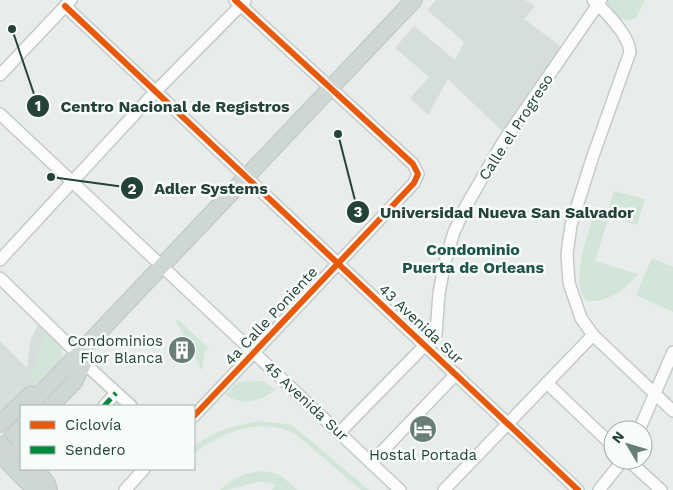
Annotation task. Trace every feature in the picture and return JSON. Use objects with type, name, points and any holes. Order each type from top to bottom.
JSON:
[{"type":"main road","points":[[43,405],[81,358],[419,1]]},
{"type":"main road","points":[[29,405],[81,358]]},
{"type":"main road","points":[[52,405],[74,382],[81,358]]},
{"type":"main road","points":[[0,424],[58,366],[81,358]]},
{"type":"main road","points":[[4,451],[20,416]]},
{"type":"main road","points":[[4,451],[20,429]]},
{"type":"main road","points":[[4,451],[16,447],[20,441]]},
{"type":"main road","points":[[4,451],[20,463]]},
{"type":"main road","points":[[4,451],[26,490]]},
{"type":"main road","points":[[4,451],[35,490]]},
{"type":"main road","points":[[27,470],[48,490]]},
{"type":"main road","points":[[36,470],[47,483],[48,490]]},
{"type":"street","points":[[0,260],[74,183],[156,91],[241,2],[333,91]]},
{"type":"street","points":[[597,2],[623,34],[630,45],[630,52],[592,156],[571,225],[567,254],[570,290],[581,318],[593,334],[673,412]]},
{"type":"street","name":"Calle el Progreso","points":[[339,433],[424,344],[436,334],[439,293],[445,262],[454,232],[466,206],[503,142],[597,2]]},
{"type":"street","points":[[0,75],[68,3]]},
{"type":"street","name":"43 Avenida Sur","points":[[68,3],[156,91],[578,490]]},
{"type":"street","name":"4a Calle Poniente","points":[[195,415],[417,179],[418,171],[413,164],[333,91]]},
{"type":"street","name":"45 Avenida Sur","points":[[0,114],[400,490]]},
{"type":"street","points":[[0,278],[130,405]]},
{"type":"street","points":[[444,490],[593,334]]},
{"type":"street","points":[[643,420],[673,352]]},
{"type":"street","points":[[371,463],[456,374]]},
{"type":"street","points":[[547,383],[603,436]]},
{"type":"street","points":[[105,405],[116,393]]},
{"type":"street","points":[[125,490],[143,470]]},
{"type":"street","points":[[599,490],[615,470]]},
{"type":"street","points":[[639,470],[661,490]]},
{"type":"shaded area","points":[[436,0],[525,0],[535,6],[524,19],[563,48],[505,134],[448,79],[428,115],[410,98],[429,77],[395,48],[414,26],[455,60],[464,42],[427,10]]},
{"type":"shaded area","points":[[38,325],[62,348],[62,356],[58,363],[0,421],[0,341],[27,368],[31,338]]},
{"type":"green space","points":[[607,0],[645,0],[636,18],[626,20],[613,14]]},
{"type":"green space","points":[[614,191],[645,199],[637,225],[607,215]]},
{"type":"green space","points":[[594,214],[608,219],[595,261],[638,274],[622,290],[609,298],[586,301],[581,293],[581,259]]},
{"type":"green space","points":[[652,258],[673,267],[673,312],[636,295]]},
{"type":"green space","points":[[178,320],[209,348],[204,353],[202,371],[176,321]]},
{"type":"green space","points":[[45,332],[62,348],[62,356],[40,381],[30,379]]},
{"type":"green space","points":[[264,381],[275,390],[263,398],[244,402],[225,395],[238,382]]},
{"type":"green space","points":[[262,421],[292,425],[369,490],[361,490],[298,436],[272,427],[244,428],[217,439],[195,453],[195,445],[210,436],[243,424]]},
{"type":"green space","points":[[264,471],[280,475],[297,490],[272,490],[276,485],[262,482],[220,490],[240,476]]},
{"type":"marked path","points":[[105,405],[116,393]]},
{"type":"cycle path","points":[[195,415],[414,183],[418,174],[413,164],[235,0]]},
{"type":"cycle path","points":[[65,6],[578,490]]},
{"type":"place","name":"Centro Nacional de Registros","points":[[12,29]]},
{"type":"place","name":"Universidad Nueva San Salvador","points":[[338,134]]},
{"type":"place","name":"Adler Systems","points":[[51,177]]},
{"type":"place","name":"Condominios Flor Blanca","points":[[182,350]]},
{"type":"place","name":"Hostal Portada","points":[[423,429]]},
{"type":"district","name":"Condominio Puerta de Orleans","points":[[473,258]]}]
